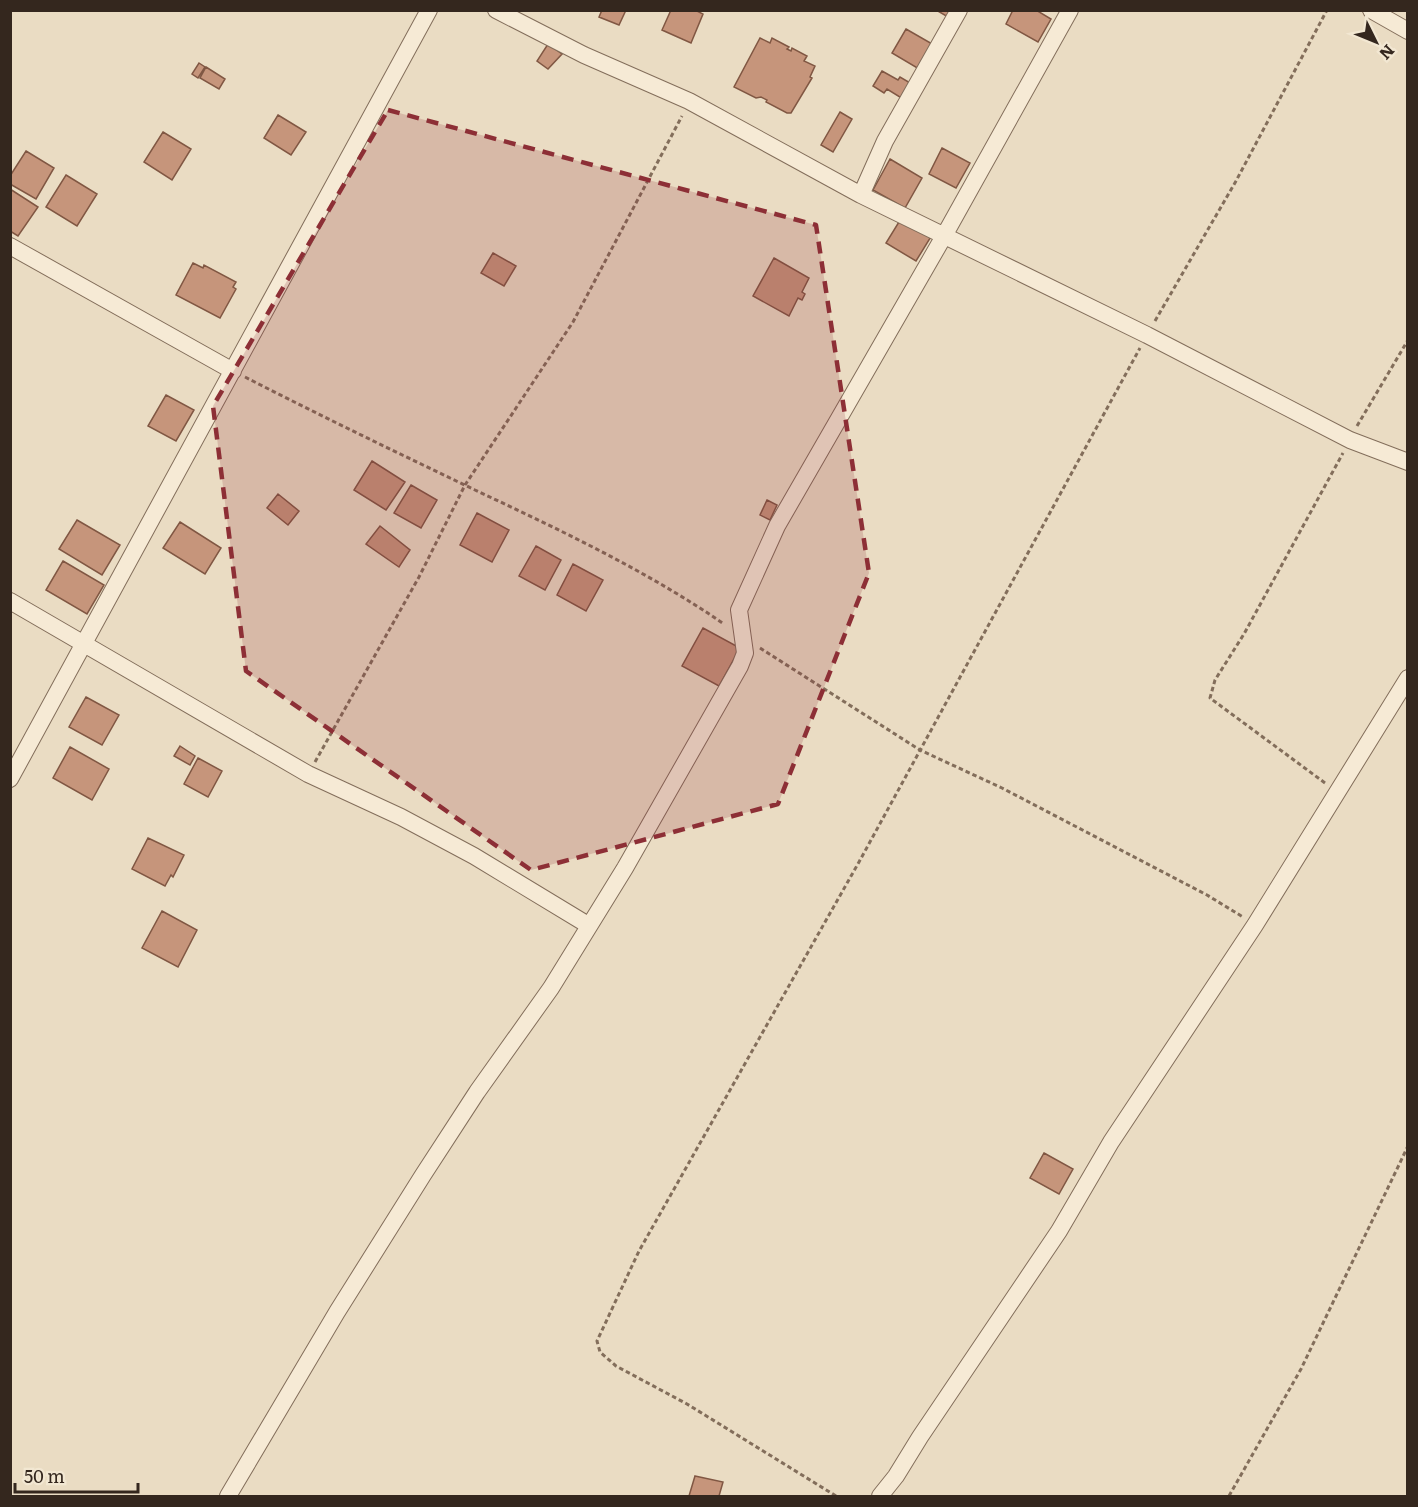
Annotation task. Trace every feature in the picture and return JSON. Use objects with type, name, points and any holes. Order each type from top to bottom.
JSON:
[{"type":"street","points":[[10,779],[429,10]]},
{"type":"street","points":[[496,10],[584,55],[689,101],[861,195],[1147,335],[1350,440],[1407,462]]},
{"type":"street","points":[[861,195],[885,141],[958,10]]},
{"type":"street","points":[[228,1497],[331,1321],[423,1175],[477,1092],[551,988],[625,868],[740,666],[745,653],[739,610],[777,526],[944,236],[1070,10]]},
{"type":"street","points":[[1371,10],[1407,31]]},
{"type":"street","points":[[10,246],[233,371]]},
{"type":"street","points":[[10,601],[308,774],[401,816],[588,925]]},
{"type":"street","points":[[880,1497],[897,1476],[920,1437],[1059,1231],[1111,1142],[1256,925],[1407,678]]},
{"type":"path","points":[[836,1497],[687,1404],[616,1366],[600,1352],[597,1341],[639,1251],[859,862],[1147,335],[1236,181],[1327,10]]},
{"type":"path","points":[[308,774],[419,577],[465,485],[573,322],[689,101]]},
{"type":"path","points":[[1337,792],[1210,698],[1215,680],[1244,634],[1407,340]]},
{"type":"path","points":[[1228,1497],[1301,1369],[1407,1146]]},
{"type":"highlighted area","points":[[388,110],[816,225],[869,573],[778,804],[531,870],[246,671],[213,406]]},
{"type":"building","points":[[602,10],[626,10],[619,25],[599,17]]},
{"type":"building","points":[[671,10],[695,10],[703,14],[691,43],[662,30]]},
{"type":"building","points":[[936,10],[952,10],[948,17]]},
{"type":"building","points":[[1013,10],[1036,10],[1051,19],[1038,42],[1006,24]]},
{"type":"building","points":[[906,29],[934,45],[919,69],[892,53]]},
{"type":"building","points":[[760,38],[770,43],[772,38],[789,47],[787,49],[791,51],[792,48],[807,56],[804,61],[815,66],[810,77],[812,78],[791,113],[766,102],[767,100],[761,97],[756,98],[734,87]]},
{"type":"building","points":[[548,44],[562,54],[548,69],[537,61]]},
{"type":"building","points":[[199,63],[205,67],[198,78],[192,74]]},
{"type":"building","points":[[206,67],[225,79],[219,89],[200,78]]},
{"type":"building","points":[[882,71],[898,80],[900,77],[912,84],[903,99],[887,89],[884,93],[873,86]]},
{"type":"building","points":[[840,112],[852,119],[833,152],[821,145]]},
{"type":"building","points":[[278,115],[306,132],[291,155],[264,138]]},
{"type":"building","points":[[163,132],[191,149],[172,180],[144,162]]},
{"type":"building","points":[[942,148],[970,163],[956,188],[929,174]]},
{"type":"building","points":[[26,151],[54,168],[36,199],[10,184],[10,176]]},
{"type":"building","points":[[890,159],[922,178],[905,208],[873,190]]},
{"type":"building","points":[[66,175],[97,194],[77,226],[46,207]]},
{"type":"building","points":[[10,189],[38,207],[18,236],[10,231]]},
{"type":"building","points":[[902,217],[932,235],[916,261],[886,243]]},
{"type":"building","points":[[493,253],[516,266],[504,286],[481,273]]},
{"type":"building","points":[[774,258],[809,278],[802,292],[805,294],[802,300],[798,298],[789,316],[753,296]]},
{"type":"building","points":[[193,263],[203,268],[204,265],[236,282],[233,287],[236,289],[220,318],[176,295]]},
{"type":"building","points":[[166,395],[194,410],[176,441],[148,426]]},
{"type":"building","points":[[372,461],[405,482],[386,510],[354,490]]},
{"type":"building","points":[[411,485],[437,500],[421,528],[394,513]]},
{"type":"building","points":[[278,494],[299,511],[288,525],[267,508]]},
{"type":"building","points":[[767,500],[777,505],[770,520],[760,515]]},
{"type":"building","points":[[477,513],[509,530],[492,562],[460,545]]},
{"type":"building","points":[[77,520],[120,545],[102,575],[59,549]]},
{"type":"building","points":[[180,522],[221,548],[205,574],[163,548]]},
{"type":"building","points":[[380,526],[410,550],[399,567],[366,544]]},
{"type":"building","points":[[536,546],[561,560],[545,590],[519,576]]},
{"type":"building","points":[[63,561],[104,585],[87,614],[46,590]]},
{"type":"building","points":[[573,564],[603,580],[586,611],[557,595]]},
{"type":"building","points":[[703,628],[740,648],[719,686],[682,666]]},
{"type":"building","points":[[86,697],[119,715],[102,745],[69,727]]},
{"type":"building","points":[[180,746],[195,756],[190,765],[174,756]]},
{"type":"building","points":[[70,747],[109,769],[92,800],[53,778]]},
{"type":"building","points":[[198,758],[222,771],[208,797],[184,784]]},
{"type":"building","points":[[148,838],[184,855],[173,877],[171,875],[165,886],[132,869]]},
{"type":"building","points":[[162,911],[197,930],[178,967],[142,948]]},
{"type":"building","points":[[1044,1153],[1073,1169],[1059,1194],[1030,1178]]},
{"type":"building","points":[[695,1476],[723,1482],[719,1496],[689,1496]]}]
